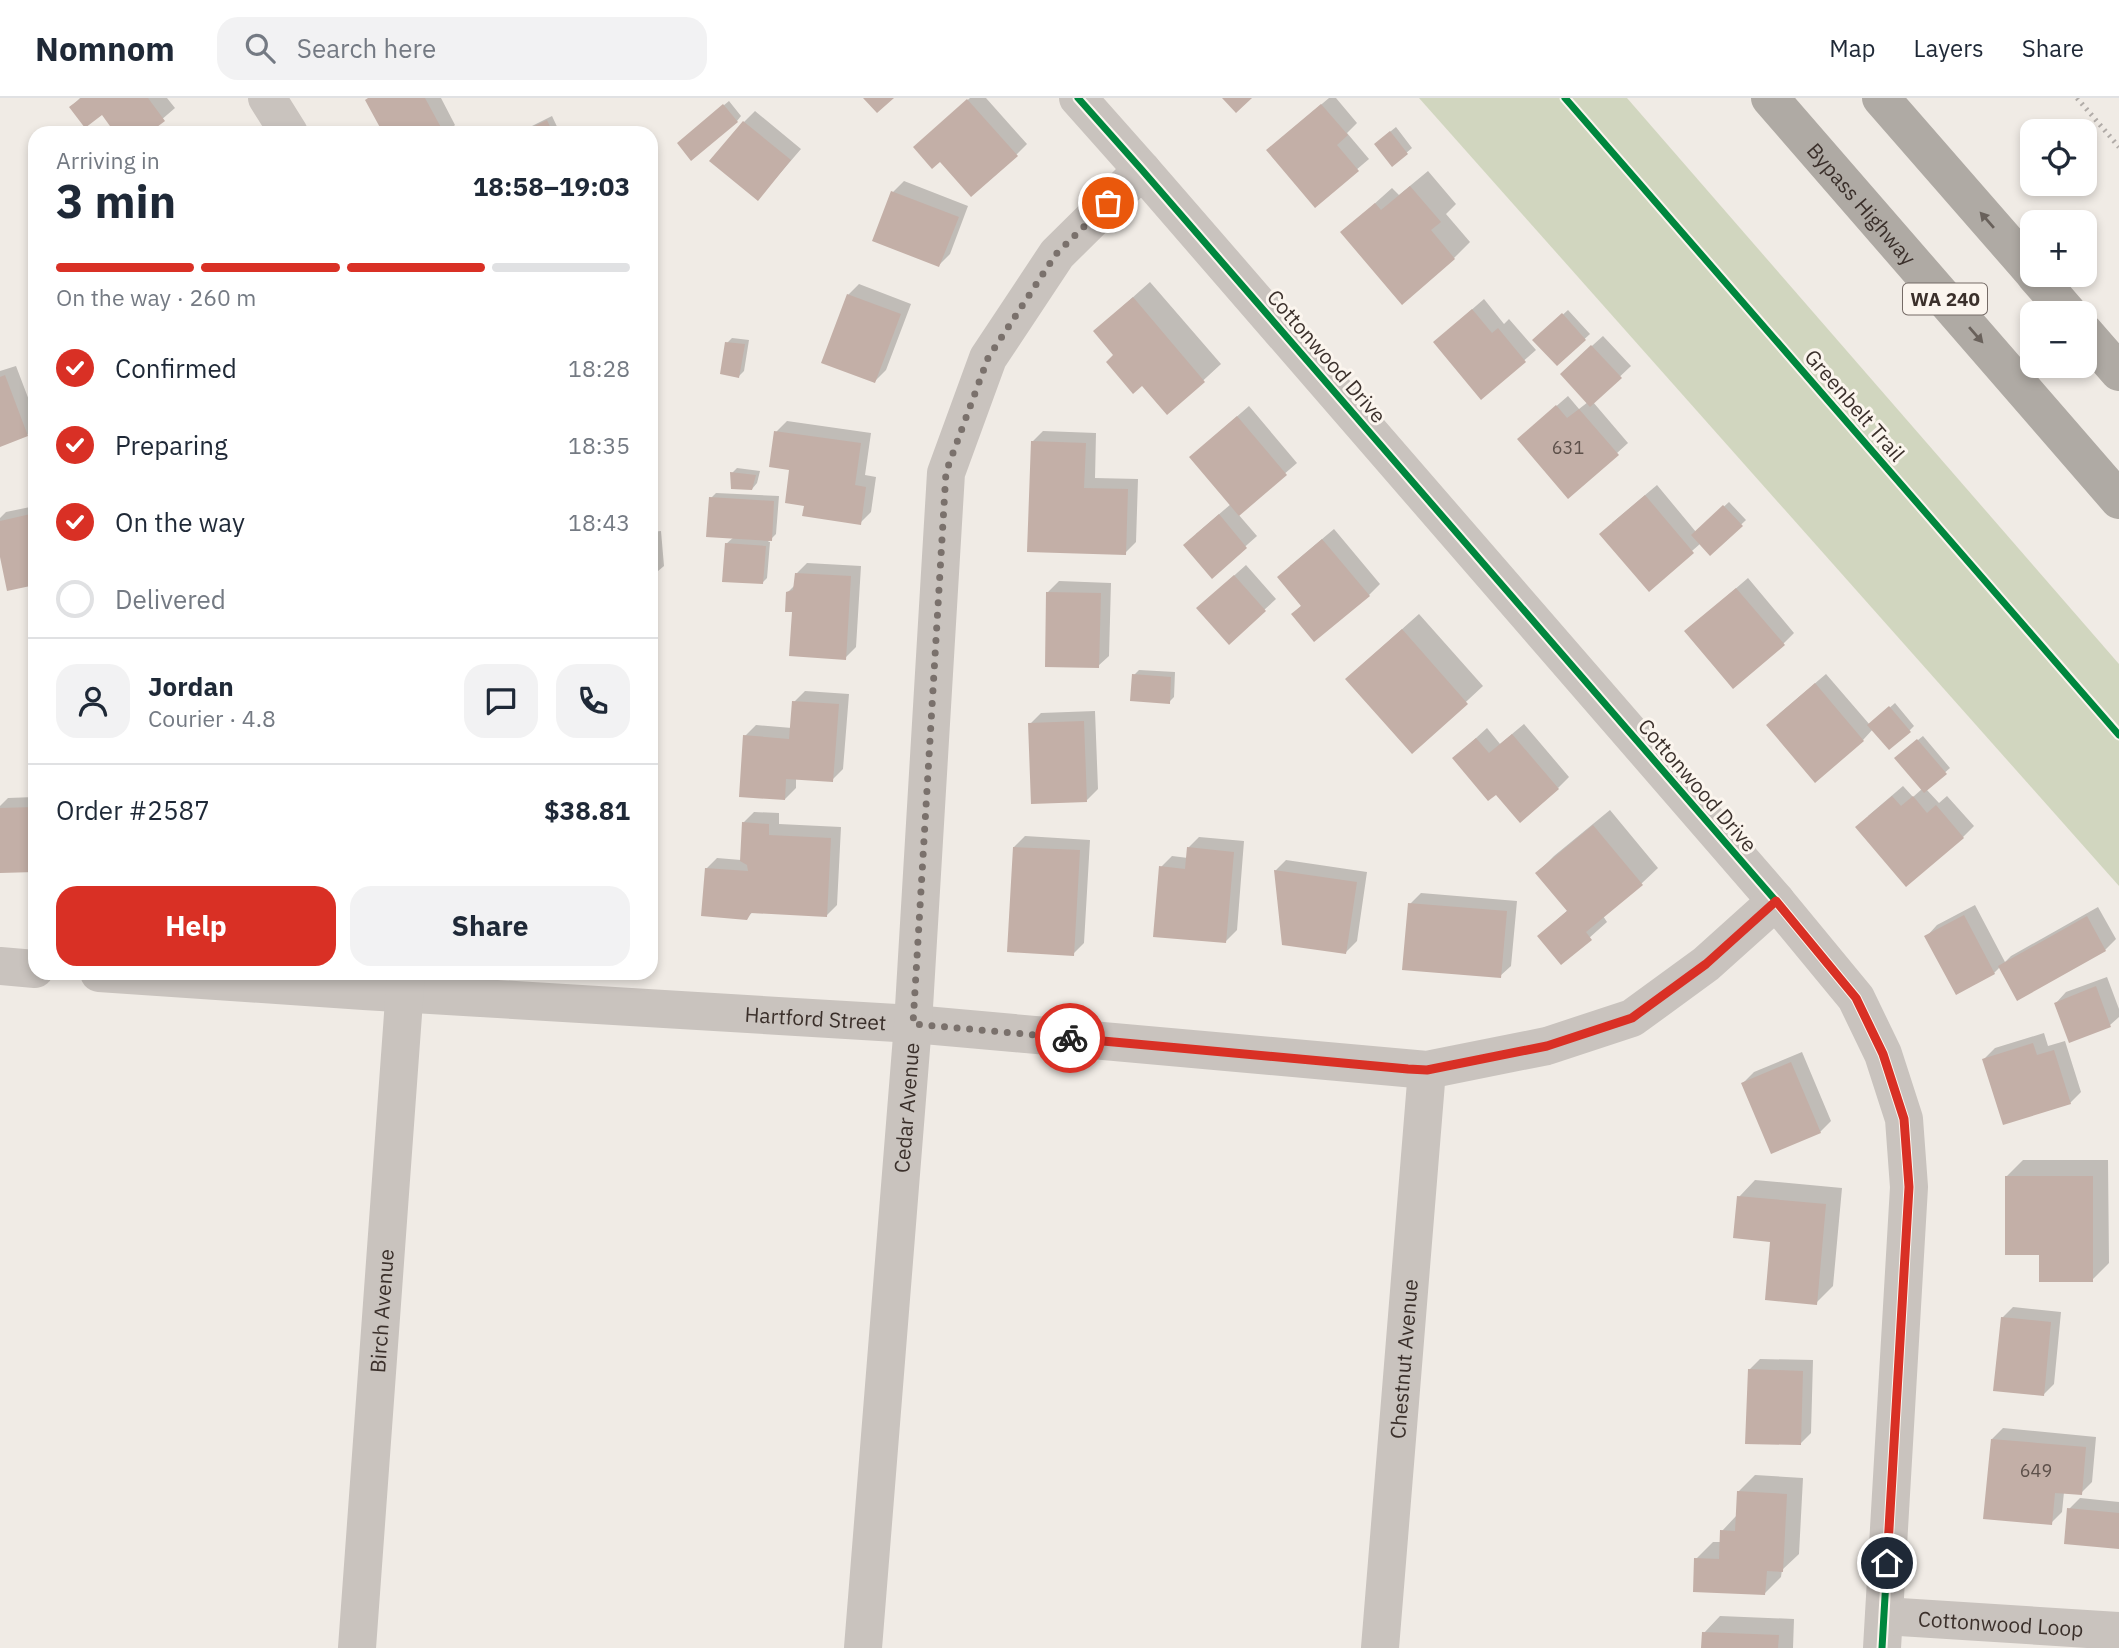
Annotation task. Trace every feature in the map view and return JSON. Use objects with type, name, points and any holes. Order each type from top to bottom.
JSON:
[{"type":"highway","name":"Bypass Highway","points":[[1770,98],[2119,500]]},
{"type":"highway","points":[[1881,98],[2020,258]]},
{"type":"highway","points":[[2045,287],[2058,301]]},
{"type":"highway","points":[[2097,347],[2119,372]]},
{"type":"street","points":[[267,98],[285,126]]},
{"type":"street","name":"Cottonwood Drive","points":[[1078,98],[1776,901],[1856,998],[1883,1054],[1904,1119],[1909,1187],[1883,1632]]},
{"type":"street","name":"Cedar Avenue","points":[[863,1648],[913,1024],[946,472],[988,358],[1056,254],[1142,170]]},
{"type":"street","name":"Hartford Street","points":[[313,980],[405,983],[913,1024],[1427,1070],[1547,1046],[1632,1018],[1706,964],[1776,901]]},
{"type":"street","points":[[0,966],[28,968]]},
{"type":"street","name":"Birch Avenue","points":[[358,1648],[405,983]]},
{"type":"street","name":"Chestnut Avenue","points":[[1380,1648],[1427,1070]]},
{"type":"street","name":"Cottonwood Loop","points":[[1883,1632],[2119,1631]]},
{"type":"green space","points":[[1419,98],[1627,98],[2119,664],[2119,886]]},
{"type":"building","points":[[81,98],[148,98],[165,121],[158,126],[110,126],[102,115],[88,126],[83,126],[69,107]]},
{"type":"building","points":[[425,98],[440,126],[379,126],[365,100]]},
{"type":"building","points":[[863,98],[894,98],[877,113]]},
{"type":"building","points":[[1222,98],[1252,98],[1236,113]]},
{"type":"building","points":[[967,99],[1018,156],[971,197],[940,162],[932,169],[913,147]]},
{"type":"building","points":[[723,104],[738,122],[691,161],[677,143]]},
{"type":"building","points":[[1321,104],[1348,135],[1337,145],[1359,171],[1315,208],[1266,150]]},
{"type":"building","points":[[547,120],[550,126],[535,126]]},
{"type":"building","points":[[743,121],[791,160],[758,201],[709,161]]},
{"type":"building","points":[[1390,131],[1408,154],[1392,167],[1374,144]]},
{"type":"building","points":[[1410,186],[1441,222],[1431,230],[1455,259],[1402,305],[1340,232],[1375,203],[1381,210]]},
{"type":"building","points":[[891,191],[959,217],[939,267],[872,241]]},
{"type":"building","points":[[847,294],[901,314],[875,383],[821,363]]},
{"type":"building","points":[[1133,297],[1205,382],[1167,415],[1142,386],[1133,394],[1106,362],[1113,355],[1093,331]]},
{"type":"building","points":[[1472,309],[1492,333],[1498,328],[1526,362],[1481,400],[1433,342]]},
{"type":"building","points":[[1562,313],[1586,340],[1557,366],[1532,340]]},
{"type":"building","points":[[725,342],[745,344],[739,378],[720,374]]},
{"type":"building","points":[[1591,345],[1622,378],[1590,407],[1560,374]]},
{"type":"building","points":[[5,375],[28,436],[0,447],[0,377]]},
{"type":"building","points":[[1556,405],[1567,418],[1579,409],[1619,455],[1568,499],[1517,439]]},
{"type":"building","points":[[1237,416],[1287,475],[1239,516],[1189,457]]},
{"type":"building","points":[[774,431],[861,443],[855,485],[866,487],[861,525],[802,516],[804,506],[785,503],[789,470],[769,467]]},
{"type":"building","points":[[1031,441],[1086,443],[1084,488],[1128,489],[1126,555],[1027,552]]},
{"type":"building","points":[[730,472],[756,475],[752,490],[731,489]]},
{"type":"building","points":[[1645,495],[1694,553],[1649,592],[1599,534]]},
{"type":"building","points":[[709,497],[774,501],[772,541],[706,537]]},
{"type":"building","points":[[1723,505],[1743,526],[1710,556],[1691,535]]},
{"type":"building","points":[[1219,514],[1247,548],[1212,579],[1183,545]]},
{"type":"building","points":[[28,515],[28,586],[7,591],[0,557],[0,521]]},
{"type":"building","points":[[1322,539],[1370,596],[1314,642],[1291,614],[1301,606],[1277,577]]},
{"type":"building","points":[[725,543],[766,546],[763,584],[722,582]]},
{"type":"building","points":[[795,573],[851,576],[846,660],[789,656],[792,612],[785,612],[786,592],[793,590]]},
{"type":"building","points":[[1234,575],[1266,611],[1229,645],[1196,608]]},
{"type":"building","points":[[1736,588],[1785,645],[1733,689],[1684,631]]},
{"type":"building","points":[[1046,592],[1101,593],[1099,668],[1045,667]]},
{"type":"building","points":[[1402,629],[1468,704],[1412,754],[1345,679]]},
{"type":"building","points":[[1132,674],[1171,677],[1170,704],[1130,701]]},
{"type":"building","points":[[1815,683],[1864,741],[1815,783],[1766,725]]},
{"type":"building","points":[[792,701],[839,704],[833,782],[786,779],[785,800],[739,797],[743,735],[789,739]]},
{"type":"building","points":[[1889,706],[1911,732],[1889,750],[1867,725]]},
{"type":"building","points":[[1084,721],[1087,802],[1031,804],[1028,723]]},
{"type":"building","points":[[1512,734],[1559,789],[1520,823],[1496,795],[1488,801],[1452,758],[1476,738],[1489,753]]},
{"type":"building","points":[[1917,739],[1947,774],[1924,793],[1894,758]]},
{"type":"building","points":[[1892,796],[1901,806],[1913,796],[1927,813],[1936,805],[1964,838],[1906,887],[1855,827]]},
{"type":"building","points":[[28,807],[28,872],[0,873],[0,808]]},
{"type":"building","points":[[742,822],[769,824],[769,835],[831,838],[827,917],[751,913],[747,920],[701,916],[705,868],[748,871],[747,865],[740,861]]},
{"type":"building","points":[[1593,825],[1643,885],[1586,932],[1592,940],[1561,965],[1537,936],[1567,911],[1535,873]]},
{"type":"building","points":[[1013,847],[1080,850],[1074,956],[1007,952]]},
{"type":"building","points":[[1187,847],[1234,852],[1226,943],[1153,937],[1159,866],[1185,869]]},
{"type":"building","points":[[1274,870],[1357,882],[1346,954],[1282,945]]},
{"type":"building","points":[[1408,903],[1507,911],[1501,978],[1402,970]]},
{"type":"building","points":[[1964,915],[1995,974],[1956,995],[1924,936]]},
{"type":"building","points":[[2087,916],[2106,951],[2017,1001],[1998,966]]},
{"type":"building","points":[[2096,986],[2111,1027],[2069,1043],[2054,1003]]},
{"type":"building","points":[[2033,1043],[2037,1055],[2054,1050],[2071,1104],[2003,1125],[1982,1059]]},
{"type":"building","points":[[1791,1062],[1821,1133],[1771,1154],[1741,1083]]},
{"type":"building","points":[[2005,1176],[2093,1176],[2093,1282],[2039,1282],[2039,1255],[2005,1255]]},
{"type":"building","points":[[1737,1196],[1826,1204],[1817,1305],[1765,1300],[1770,1242],[1733,1238]]},
{"type":"building","points":[[2001,1317],[2051,1322],[2044,1396],[1993,1391]]},
{"type":"building","points":[[1748,1369],[1803,1371],[1801,1445],[1745,1444]]},
{"type":"building","points":[[1991,1439],[2086,1447],[2082,1495],[2055,1493],[2052,1525],[1983,1519]]},
{"type":"building","points":[[1737,1491],[1787,1494],[1783,1572],[1767,1571],[1765,1595],[1693,1592],[1694,1558],[1719,1559],[1720,1530],[1735,1531]]},
{"type":"building","points":[[2067,1508],[2119,1513],[2119,1549],[2064,1544]]},
{"type":"building","points":[[1702,1632],[1779,1635],[1778,1648],[1701,1648]]},
{"type":"railway","points":[[2077,98],[2119,147]]},
{"type":"cycle path","points":[[1078,98],[1776,901],[1856,998],[1883,1054],[1904,1119],[1909,1187],[1882,1648]]},
{"type":"cycle path","name":"Greenbelt Trail","points":[[1565,98],[2119,735]]},
{"type":"way so far","points":[[1070,1038],[913,1024],[946,472],[988,358],[1056,254],[1108,203]]},
{"type":"route","points":[[1070,1038],[1408,1069],[1427,1070],[1448,1066],[1547,1046],[1632,1018],[1706,964],[1776,901],[1856,998],[1883,1054],[1904,1119],[1909,1187],[1887,1563]]}]
